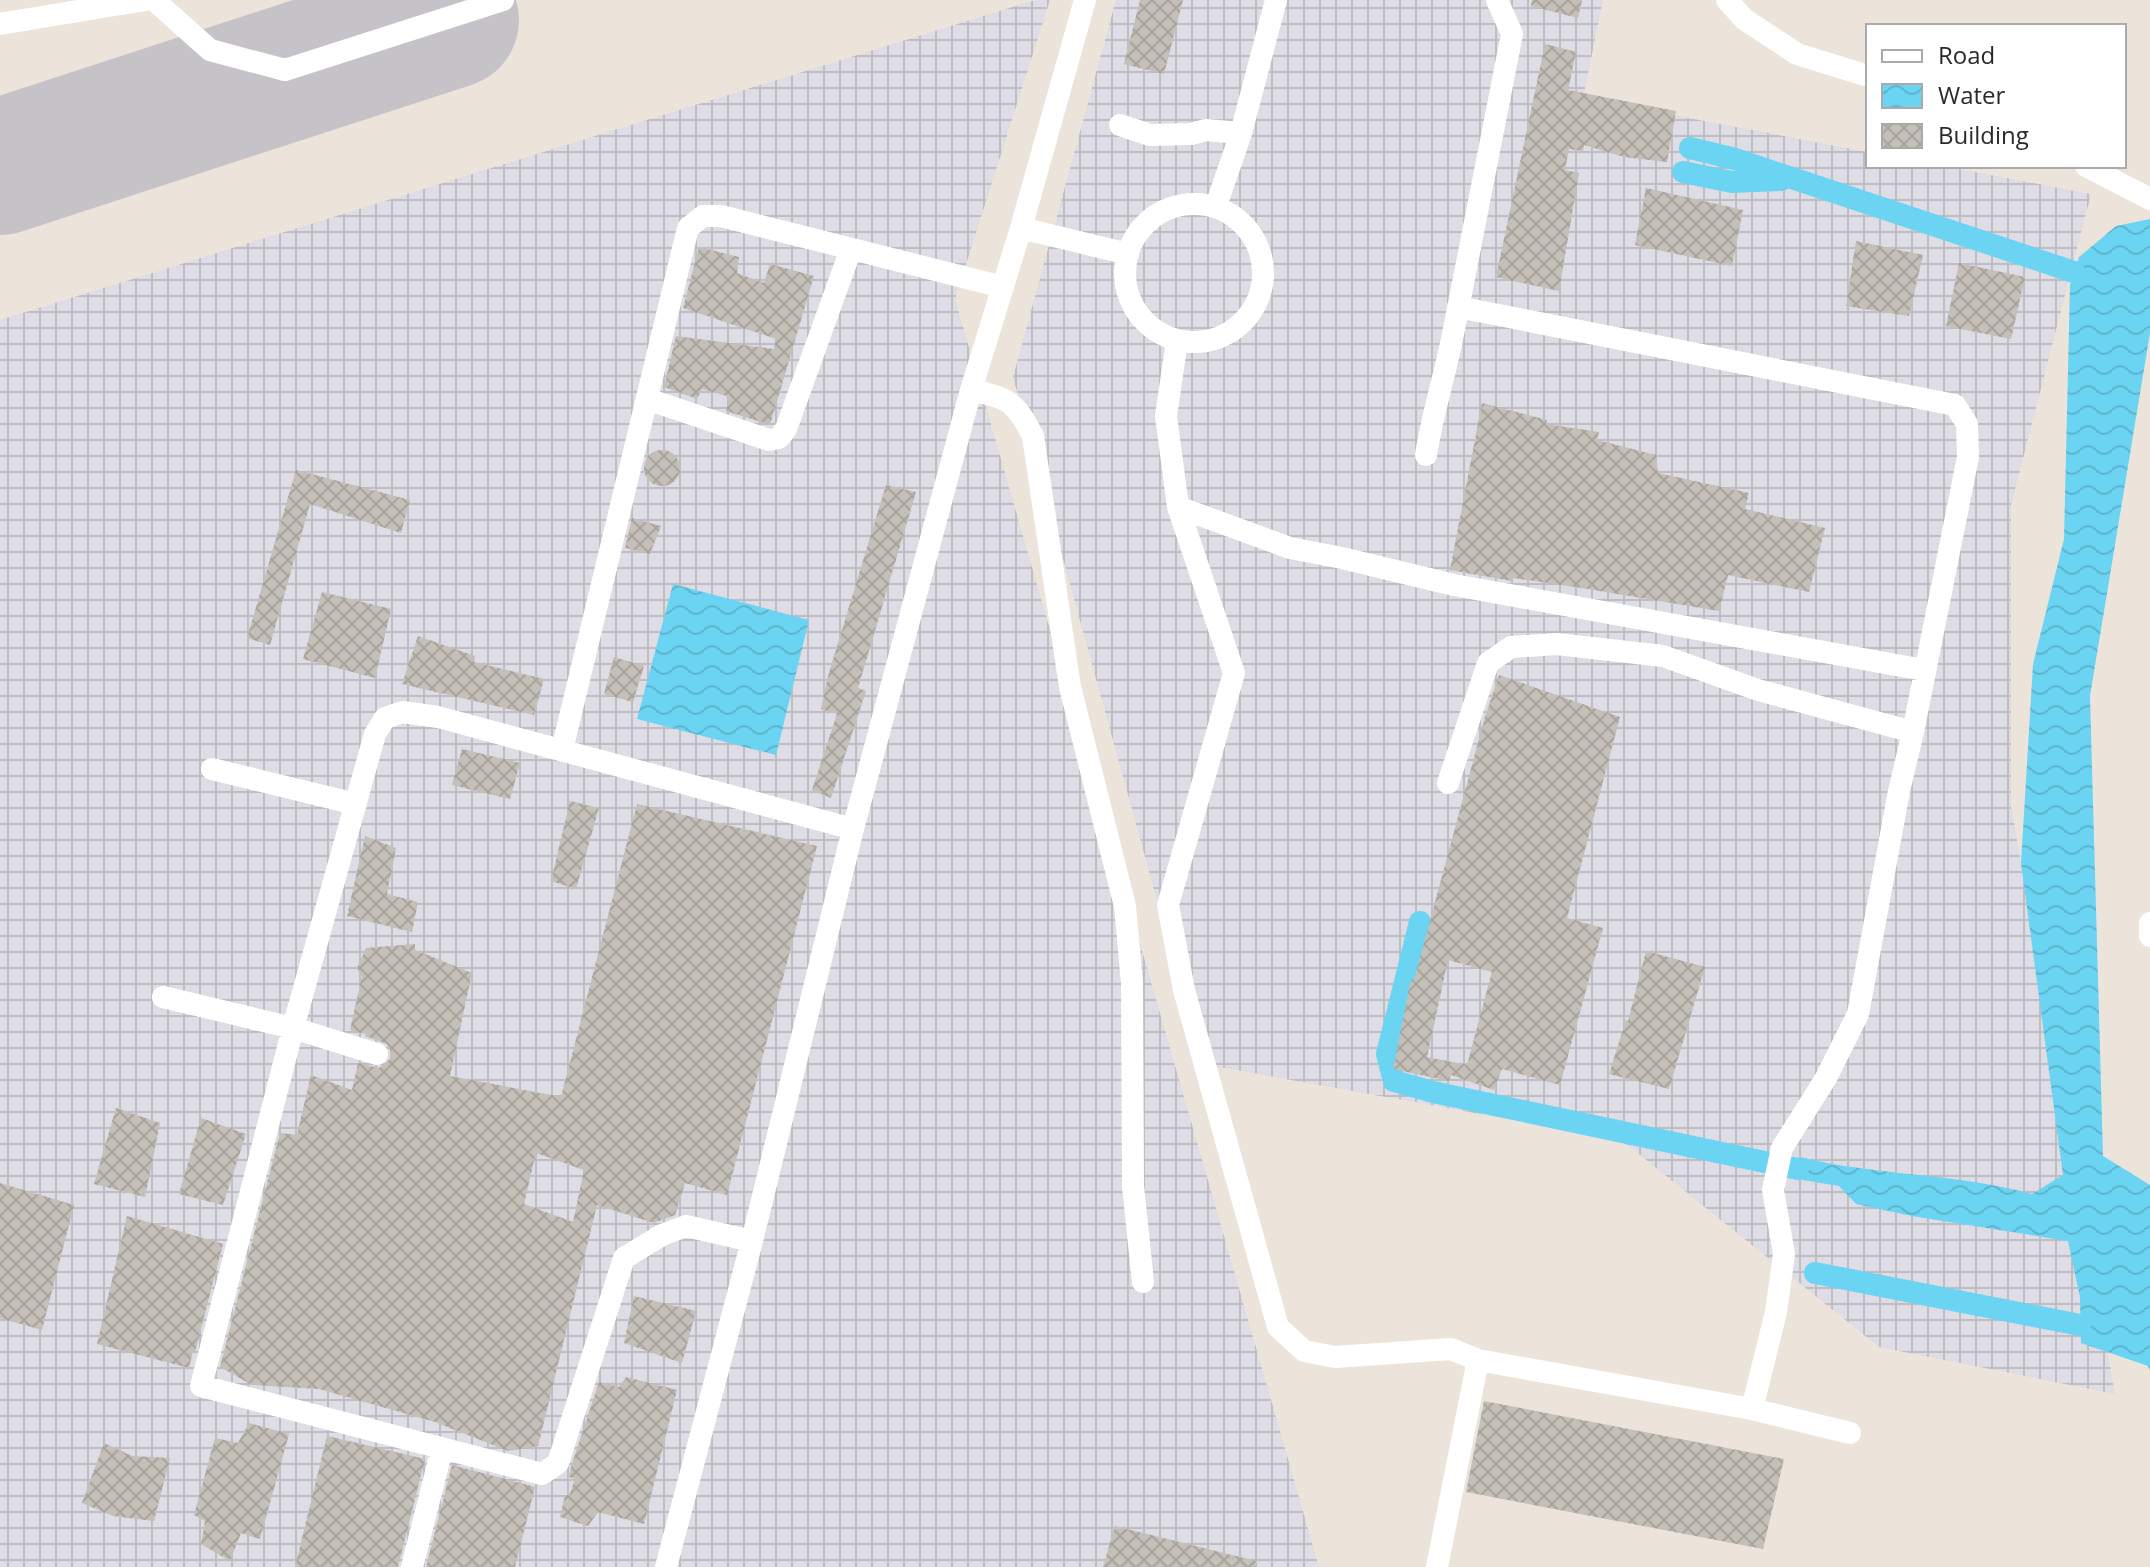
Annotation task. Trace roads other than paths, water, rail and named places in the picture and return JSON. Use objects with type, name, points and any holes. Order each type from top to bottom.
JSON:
[{"type":"street","points":[[0,24],[145,0]]},
{"type":"street","points":[[154,0],[210,50],[285,70],[503,0]]},
{"type":"street","points":[[666,1567],[752,1241],[853,829],[971,390],[1021,228],[1085,0]]},
{"type":"street","points":[[1216,206],[1241,133],[1276,0]]},
{"type":"street","points":[[1426,455],[1512,34],[1497,0]]},
{"type":"street","points":[[1727,0],[1744,19],[1797,54],[1866,75]]},
{"type":"street","points":[[1120,125],[1150,135],[1191,134],[1206,130],[1241,133]]},
{"type":"street","points":[[2090,168],[2150,199]]},
{"type":"street","points":[[1195,203],[1216,206],[1237,217],[1253,235],[1262,257],[1264,281],[1257,304],[1243,323],[1224,337],[1201,343],[1177,341],[1155,332],[1138,315],[1127,294],[1124,270],[1128,254],[1140,229],[1155,215],[1174,205],[1195,203]]},
{"type":"street","points":[[562,750],[688,228],[703,216],[721,216],[1003,287]]},
{"type":"street","points":[[1021,228],[1128,254]]},
{"type":"street","points":[[647,399],[769,440],[779,438],[786,429],[851,249]]},
{"type":"street","points":[[1458,307],[1955,405],[1967,424],[1968,457],[1899,791],[1858,1014],[1826,1078],[1782,1148],[1773,1190],[1784,1254],[1776,1312],[1752,1409]]},
{"type":"street","points":[[1177,341],[1166,416],[1178,507],[1234,673],[1168,905],[1184,990],[1278,1327],[1304,1351],[1335,1357],[1451,1349],[1478,1360],[1752,1409],[1850,1433]]},
{"type":"street","points":[[971,390],[999,396],[1017,407],[1033,436],[1070,687],[1125,906],[1132,983],[1133,1186],[1143,1282]]},
{"type":"street","points":[[1178,507],[1290,548],[1454,585],[1924,670]]},
{"type":"street","points":[[1448,783],[1488,663],[1511,647],[1557,644],[1663,656],[1758,690],[1913,732]]},
{"type":"street","points":[[752,1241],[686,1226],[662,1235],[624,1258],[558,1463],[542,1474],[201,1386],[293,1028],[375,734],[385,718],[403,712],[438,717],[853,829]]},
{"type":"street","points":[[212,769],[356,804]]},
{"type":"street","points":[[2150,923],[2150,936]]},
{"type":"street","points":[[163,997],[293,1028],[377,1054]]},
{"type":"street","points":[[1437,1567],[1478,1360]]},
{"type":"street","points":[[412,1567],[442,1449]]},
{"type":"water","points":[[2150,219],[2150,333],[2090,696],[2103,1156],[2150,1185],[2150,1371],[2148,1366],[2081,1343],[2080,1297],[2068,1241],[1856,1204],[1839,1186],[1797,1179],[1800,1157],[1858,1168],[1974,1182],[2032,1194],[2063,1175],[2021,863],[2033,664],[2064,539],[2070,285],[2079,257],[2116,226]]},
{"type":"water","points":[[673,584],[809,620],[776,755],[637,719]]},
{"type":"waterway","points":[[1690,148],[1735,159],[2074,272]]},
{"type":"waterway","points":[[1683,172],[1732,182],[1781,180]]},
{"type":"waterway","points":[[1420,922],[1387,1054],[1394,1081],[1433,1092],[1798,1169]]},
{"type":"waterway","points":[[1815,1273],[2080,1325]]}]
